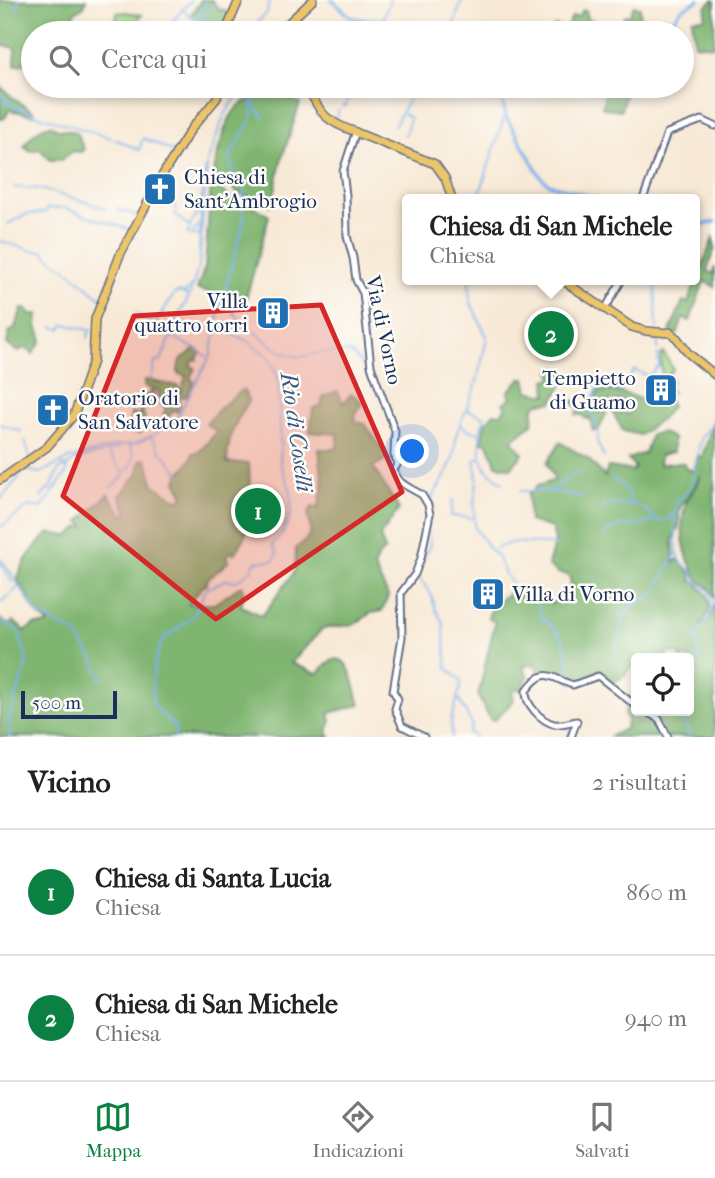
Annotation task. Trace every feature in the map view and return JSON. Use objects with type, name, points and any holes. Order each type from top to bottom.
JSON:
[{"type":"main road","points":[[230,21],[239,0]]},
{"type":"main road","points":[[291,21],[313,0]]},
{"type":"main road","points":[[0,481],[47,447],[74,415],[94,358],[96,317],[120,255],[160,179],[192,128],[216,98]]},
{"type":"main road","points":[[313,98],[324,117],[336,125],[435,164],[445,178],[450,194]]},
{"type":"main road","points":[[569,285],[632,327],[670,333],[688,353],[715,375]]},
{"type":"street","points":[[645,194],[667,134],[702,120],[715,126]]},
{"type":"street","name":"Via di Vorno","points":[[356,134],[343,171],[347,236],[358,283],[363,293],[371,366],[395,431],[396,475],[403,485],[422,495],[430,511],[421,558],[415,574],[401,593],[402,637],[393,691],[398,699],[395,708],[402,726],[424,737]]},
{"type":"street","points":[[605,309],[619,285]]},
{"type":"street","points":[[571,737],[577,722],[551,723],[528,702],[526,691],[535,680],[547,674],[573,685],[598,676],[631,702]]},
{"type":"street","points":[[654,716],[659,719],[668,737]]},
{"type":"highlighted area","points":[[321,305],[402,492],[216,619],[63,496],[134,316]]},
{"type":"green space","points":[[0,0],[86,0],[84,6],[74,13],[76,21],[21,21],[21,64],[15,65],[15,48],[5,45],[0,47]]},
{"type":"green space","points":[[201,0],[212,0],[220,11],[222,9],[230,13],[226,21],[198,21],[191,15]]},
{"type":"green space","points":[[715,1],[714,46],[695,44],[692,19],[705,18],[706,7]]},
{"type":"green space","points":[[634,6],[640,7],[641,21],[622,21],[625,15],[629,16]]},
{"type":"green space","points":[[583,10],[587,11],[586,18],[594,21],[570,21],[572,17],[579,16]]},
{"type":"green space","points":[[117,13],[142,15],[137,21],[116,21]]},
{"type":"green space","points":[[0,86],[34,112],[34,115],[9,110],[5,118],[0,119]]},
{"type":"green space","points":[[286,98],[300,103],[281,161],[272,205],[237,193],[214,174],[229,119],[239,106],[252,99]]},
{"type":"green space","points":[[604,98],[624,98],[621,110],[602,108]]},
{"type":"green space","points":[[50,125],[76,132],[84,149],[81,152],[73,151],[61,160],[50,160],[40,149],[31,151],[24,146],[35,132]]},
{"type":"green space","points":[[211,182],[232,199],[249,204],[269,216],[245,302],[197,289],[205,267]]},
{"type":"green space","points":[[713,238],[715,248],[707,271],[713,274],[715,267],[715,287],[704,281],[690,321],[683,318],[677,335],[670,331],[683,301],[688,303],[695,285],[700,285],[700,272]]},
{"type":"green space","points":[[22,309],[26,309],[30,314],[38,314],[37,326],[42,340],[33,354],[23,348],[18,352],[7,344],[9,332],[14,329]]},
{"type":"green space","points":[[196,349],[200,352],[197,360],[190,365],[195,368],[190,379],[194,381],[186,397],[179,400],[177,412],[173,410],[169,417],[163,415],[166,408],[161,404],[162,399],[158,397],[159,390],[156,388],[150,407],[145,407],[142,414],[145,416],[140,434],[128,431],[131,413],[139,414],[145,395],[149,395],[152,389],[144,386],[145,380],[178,386],[181,392],[186,376],[178,374],[180,362]]},
{"type":"green space","points":[[664,353],[673,369],[668,375],[672,380],[668,387],[672,391],[668,396],[662,387],[661,355]]},
{"type":"green space","points":[[556,368],[566,373],[567,379],[564,379],[552,402],[538,403],[534,407],[533,423],[512,440],[523,454],[511,468],[496,465],[488,443],[481,442],[485,423],[494,413],[501,414],[506,407],[503,403],[511,398],[508,392],[520,379],[525,378],[528,391],[547,395],[546,380],[553,378],[551,370]]},
{"type":"green space","points":[[243,389],[249,401],[233,430],[227,463],[249,463],[246,532],[234,554],[231,552],[226,557],[229,561],[206,581],[207,584],[189,604],[214,604],[242,585],[244,590],[241,606],[262,616],[295,571],[296,548],[311,532],[308,515],[312,506],[318,509],[323,485],[319,449],[337,449],[338,434],[310,432],[313,408],[321,406],[323,397],[337,391],[343,403],[351,394],[358,398],[362,403],[355,415],[356,422],[365,424],[388,458],[373,467],[399,509],[380,536],[385,550],[379,555],[374,567],[388,596],[382,611],[371,613],[355,624],[322,629],[291,663],[317,674],[329,662],[336,659],[342,661],[351,673],[360,705],[329,713],[331,721],[327,732],[330,737],[0,737],[0,619],[10,625],[13,621],[25,631],[34,625],[49,623],[37,614],[17,581],[29,555],[49,533],[69,536],[79,527],[85,527],[80,521],[108,494],[123,515],[128,513],[120,496],[138,473],[140,460],[147,461],[154,485],[179,501],[184,495],[176,482],[179,474],[190,462],[193,453],[198,453],[217,432],[206,424]]},
{"type":"green space","points":[[600,390],[626,394],[650,404],[661,393],[672,406],[661,419],[640,435],[623,431],[612,411],[628,414],[631,410],[628,403],[618,400],[605,401],[593,409],[607,412],[598,431],[593,431],[590,418],[576,415],[579,408],[572,400],[588,406]]},
{"type":"green space","points":[[714,421],[715,597],[697,578],[684,542],[683,523],[687,500],[700,475],[679,509],[679,525],[673,540],[674,562],[678,559],[691,574],[691,581],[698,582],[710,600],[702,627],[709,619],[715,604],[715,737],[609,737],[625,729],[628,719],[625,710],[631,707],[631,716],[694,716],[694,653],[631,653],[631,668],[626,675],[610,684],[599,675],[572,683],[561,674],[542,674],[534,664],[523,667],[528,677],[521,690],[512,691],[514,700],[495,720],[490,719],[478,696],[495,622],[488,618],[491,610],[511,592],[534,599],[546,599],[552,604],[560,595],[566,596],[571,583],[569,575],[558,573],[548,565],[555,541],[552,528],[529,521],[528,495],[537,486],[555,480],[547,463],[560,442],[588,459],[605,477],[608,467],[633,471],[635,467],[628,459],[645,453],[651,435],[661,432],[673,438],[673,452],[660,455],[659,465],[684,463],[685,468],[694,471],[698,456],[702,457]]},
{"type":"waterway","points":[[17,9],[19,0]]},
{"type":"waterway","points":[[173,21],[191,0]]},
{"type":"waterway","points":[[259,21],[267,13],[270,0]]},
{"type":"waterway","points":[[332,0],[352,18],[387,21]]},
{"type":"waterway","points":[[383,19],[390,0]]},
{"type":"waterway","points":[[455,21],[462,0]]},
{"type":"waterway","points":[[673,21],[680,10],[699,0]]},
{"type":"waterway","points":[[197,19],[206,2]]},
{"type":"waterway","points":[[201,21],[214,4]]},
{"type":"waterway","points":[[183,10],[198,21]]},
{"type":"waterway","points":[[0,93],[11,105]]},
{"type":"waterway","points":[[207,163],[224,116],[236,98]]},
{"type":"waterway","points":[[342,106],[346,106],[348,98]]},
{"type":"waterway","points":[[394,126],[409,98]]},
{"type":"waterway","points":[[502,98],[506,117],[541,177],[549,184],[582,194]]},
{"type":"waterway","points":[[243,198],[245,189],[234,173],[230,159],[254,114],[251,99]]},
{"type":"waterway","points":[[0,101],[45,118]]},
{"type":"waterway","points":[[253,102],[264,118]]},
{"type":"waterway","points":[[335,121],[339,110]]},
{"type":"waterway","points":[[404,114],[410,118],[405,135]]},
{"type":"waterway","points":[[480,194],[505,115]]},
{"type":"waterway","points":[[47,118],[111,138]]},
{"type":"waterway","points":[[126,144],[139,150],[143,138],[174,152]]},
{"type":"waterway","points":[[114,139],[124,143]]},
{"type":"waterway","points":[[151,380],[155,362],[160,362],[172,335],[170,331],[189,297],[199,266],[207,165]]},
{"type":"waterway","points":[[199,250],[206,169]]},
{"type":"waterway","points":[[14,187],[40,189],[90,203]]},
{"type":"waterway","points":[[155,193],[177,207],[175,215],[190,227]]},
{"type":"waterway","points":[[0,500],[25,470],[40,473],[71,458],[115,446],[135,444],[175,421],[211,355],[219,313],[244,221],[242,200]]},
{"type":"waterway","points":[[91,204],[105,208]]},
{"type":"waterway","points":[[47,208],[65,208],[87,216]]},
{"type":"waterway","points":[[117,209],[121,211]]},
{"type":"waterway","points":[[8,224],[27,214],[44,213],[47,210]]},
{"type":"waterway","points":[[190,226],[200,210]]},
{"type":"waterway","points":[[123,211],[138,216]]},
{"type":"waterway","points":[[88,216],[131,230]]},
{"type":"waterway","points":[[700,226],[715,222]]},
{"type":"waterway","points":[[193,233],[200,223]]},
{"type":"waterway","points":[[190,229],[187,234],[200,236]]},
{"type":"waterway","points":[[0,241],[27,249]]},
{"type":"waterway","points":[[29,250],[45,252],[68,270]]},
{"type":"waterway","points":[[70,272],[101,298]]},
{"type":"waterway","points":[[469,285],[470,301],[487,337]]},
{"type":"waterway","points":[[655,285],[657,328]]},
{"type":"waterway","points":[[185,293],[191,286]]},
{"type":"waterway","points":[[136,313],[154,325],[175,293],[188,296]]},
{"type":"waterway","points":[[224,303],[246,325],[278,350],[300,357],[323,352],[351,353],[371,374]]},
{"type":"waterway","points":[[53,327],[61,329],[64,324],[89,330]]},
{"type":"waterway","name":"Rio di Coselli","points":[[175,737],[176,728],[153,705],[154,669],[165,636],[173,633],[194,615],[205,590],[225,580],[237,581],[251,570],[255,562],[274,560],[277,553],[272,545],[283,533],[292,511],[291,492],[280,463],[278,378],[269,357],[248,341],[225,331],[219,324]]},
{"type":"waterway","points":[[87,338],[91,329]]},
{"type":"waterway","points":[[172,336],[207,356]]},
{"type":"waterway","points":[[657,336],[658,349]]},
{"type":"waterway","points":[[430,501],[453,458],[457,432],[476,385],[487,339]]},
{"type":"waterway","points":[[598,386],[621,391],[634,370],[649,376],[659,366],[658,354]]},
{"type":"waterway","points":[[598,388],[590,407],[598,432],[597,442],[604,457]]},
{"type":"waterway","points":[[467,410],[485,417]]},
{"type":"waterway","points":[[694,662],[699,657],[696,636],[709,617],[714,600],[708,589],[694,581],[693,573],[681,562],[677,552],[674,517],[678,500],[692,483],[701,438],[710,427],[715,411]]},
{"type":"waterway","points":[[481,454],[480,432],[484,419]]},
{"type":"waterway","points":[[0,424],[22,432]]},
{"type":"waterway","points":[[461,424],[466,429],[479,433]]},
{"type":"waterway","points":[[151,436],[158,447]]},
{"type":"waterway","points":[[25,441],[30,457]]},
{"type":"waterway","points":[[129,445],[134,456]]},
{"type":"waterway","points":[[68,470],[66,467],[75,460],[119,448]]},
{"type":"waterway","points":[[158,448],[181,475]]},
{"type":"waterway","points":[[107,451],[123,472]]},
{"type":"waterway","points":[[475,460],[481,457]]},
{"type":"waterway","points":[[110,488],[124,476],[123,472],[129,469],[134,458]]},
{"type":"waterway","points":[[482,459],[487,470]]},
{"type":"waterway","points":[[475,461],[477,479]]},
{"type":"waterway","points":[[41,497],[52,486],[59,469],[64,468]]},
{"type":"waterway","points":[[488,471],[503,483]]},
{"type":"waterway","points":[[37,507],[42,508],[67,472]]},
{"type":"waterway","points":[[551,490],[579,472]]},
{"type":"waterway","points":[[611,477],[625,488],[632,503]]},
{"type":"waterway","points":[[477,481],[475,529],[496,555]]},
{"type":"waterway","points":[[520,491],[552,491],[582,497]]},
{"type":"waterway","points":[[424,494],[432,510]]},
{"type":"waterway","points":[[453,500],[451,516],[473,518]]},
{"type":"waterway","points":[[603,506],[624,504],[638,507],[655,519]]},
{"type":"waterway","points":[[22,512],[29,506],[36,507]]},
{"type":"waterway","points":[[1,527],[21,512]]},
{"type":"waterway","points":[[605,534],[621,526],[665,521],[674,513]]},
{"type":"waterway","points":[[421,563],[430,545],[429,533]]},
{"type":"waterway","points":[[496,548],[513,542],[544,544]]},
{"type":"waterway","points":[[546,544],[556,545]]},
{"type":"waterway","points":[[615,648],[625,613],[630,607],[654,594],[676,554]]},
{"type":"waterway","points":[[497,556],[506,576]]},
{"type":"waterway","points":[[0,558],[16,580]]},
{"type":"waterway","points":[[0,562],[12,582]]},
{"type":"waterway","points":[[417,575],[431,594],[443,623],[447,668],[460,679],[461,685],[451,721],[452,737]]},
{"type":"waterway","points":[[508,578],[519,592],[535,600],[542,618],[563,639],[571,672]]},
{"type":"waterway","points":[[17,582],[37,614],[75,633],[94,660],[102,680]]},
{"type":"waterway","points":[[0,603],[20,586]]},
{"type":"waterway","points":[[0,620],[19,631],[27,662],[9,720],[10,737]]},
{"type":"waterway","points":[[458,698],[472,724],[469,733],[476,737]]},
{"type":"waterway","points":[[687,716],[686,728],[690,737]]},
{"type":"waterway","points":[[567,737],[572,729]]},
{"type":"place","name":"Chiesa di Sant'Ambrogio","points":[[160,189]]},
{"type":"place","name":"Villa quattro torri","points":[[273,313]]},
{"type":"place","name":"Chiesa di San Michele","points":[[551,334]]},
{"type":"place","name":"Tempietto di Guamo","points":[[661,390]]},
{"type":"place","name":"Oratorio di San Salvatore","points":[[53,410]]},
{"type":"place","name":"Chiesa di Santa Lucia","points":[[258,511]]},
{"type":"place","name":"Villa di Vorno","points":[[488,594]]}]
